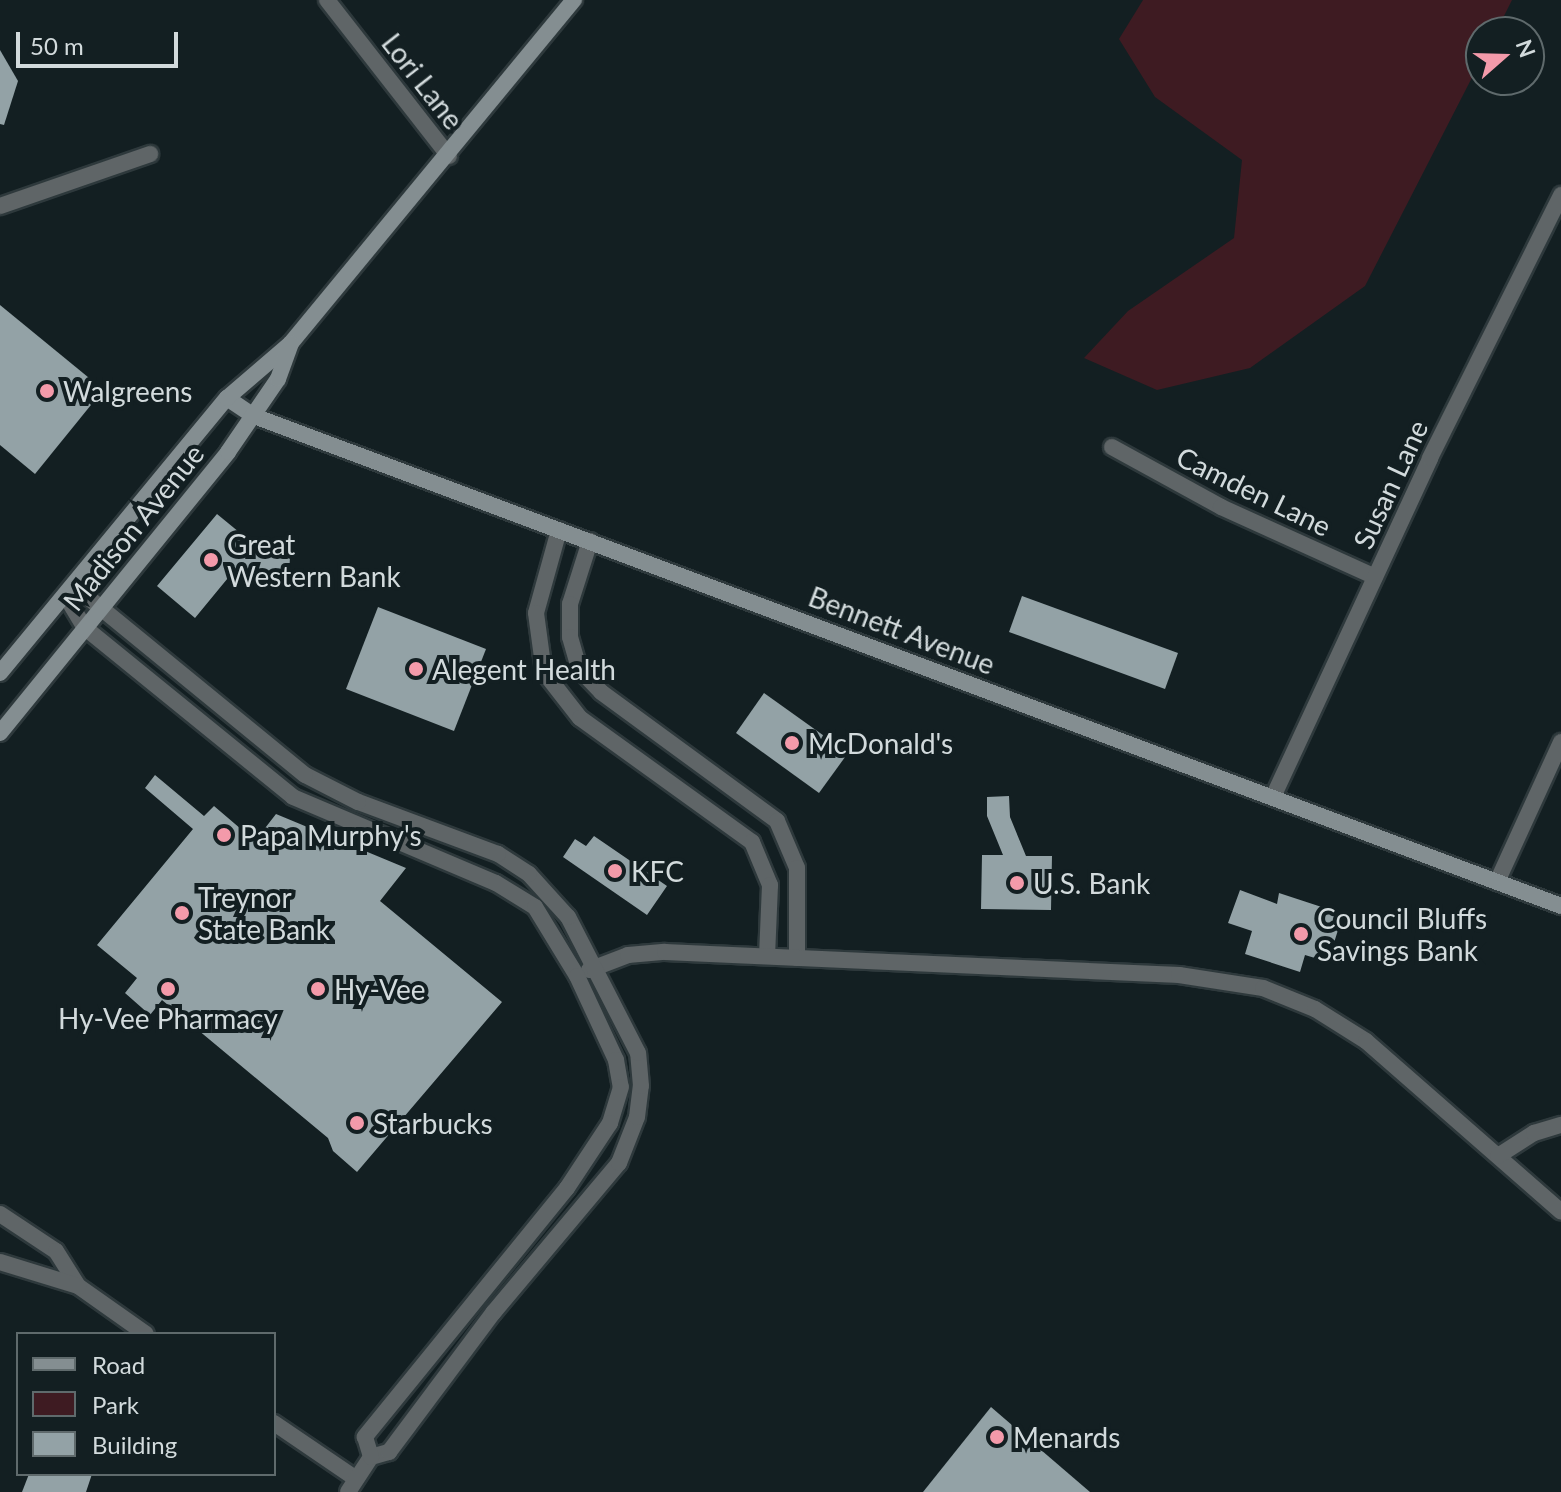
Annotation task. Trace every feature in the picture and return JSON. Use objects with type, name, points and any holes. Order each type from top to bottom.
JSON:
[{"type":"main road","name":"Madison Avenue","points":[[0,673],[227,398],[291,343],[449,156],[574,0]]},
{"type":"main road","name":"Madison Avenue","points":[[0,733],[254,416],[278,379],[291,343]]},
{"type":"main road","name":"Bennett Avenue","points":[[227,398],[254,416],[1561,906]]},
{"type":"street","name":"Lori Lane","points":[[327,0],[449,156]]},
{"type":"street","points":[[0,206],[150,154]]},
{"type":"street","name":"Susan Lane","points":[[1273,797],[1375,577],[1561,195]]},
{"type":"street","name":"Camden Lane","points":[[1112,447],[1221,507],[1375,577]]},
{"type":"street","points":[[559,530],[536,613],[544,672],[580,718],[752,842],[770,885],[767,956]]},
{"type":"street","points":[[590,541],[570,604],[570,637],[579,669],[601,692],[777,821],[797,868],[797,958]]},
{"type":"street","points":[[65,595],[86,596],[305,775],[358,802],[498,854],[529,874],[551,893],[596,966],[638,1053],[641,1086],[637,1117],[619,1163],[493,1313],[389,1452],[371,1457],[352,1485],[276,1425]]},
{"type":"street","points":[[65,595],[84,627],[293,797],[519,895],[547,924],[577,976],[616,1060],[621,1087],[610,1123],[567,1188],[365,1437],[371,1457]]},
{"type":"street","points":[[1497,882],[1561,742]]},
{"type":"street","points":[[577,976],[628,955],[665,952],[1179,975],[1263,988],[1315,1009],[1366,1041],[1561,1212]]},
{"type":"street","points":[[1498,1156],[1534,1133],[1561,1125]]},
{"type":"street","points":[[0,1214],[56,1251],[78,1286]]},
{"type":"street","points":[[0,1262],[78,1286],[143,1332]]},
{"type":"green space","points":[[1143,0],[1512,0],[1504,16],[1465,16],[1465,91],[1365,286],[1250,368],[1157,390],[1084,358],[1128,311],[1234,238],[1242,160],[1155,97],[1119,39]]},
{"type":"building","points":[[0,50],[18,81],[4,125],[0,124]]},
{"type":"building","name":"Walgreens","points":[[0,305],[94,382],[95,400],[35,474],[0,445]]},
{"type":"building","name":"Great Western Bank","points":[[217,514],[268,556],[290,556],[289,579],[250,578],[237,567],[195,618],[157,586]]},
{"type":"building","points":[[1022,596],[1178,653],[1165,689],[1009,632]]},
{"type":"building","name":"Alegent Health","points":[[378,607],[486,649],[454,731],[346,689]]},
{"type":"building","name":"McDonald's","points":[[764,693],[848,753],[819,793],[736,733]]},
{"type":"building","name":"Hy-Vee","points":[[155,775],[204,816],[214,806],[255,841],[276,814],[406,868],[380,901],[502,1002],[357,1172],[333,1151],[328,1138],[162,1000],[150,1015],[125,993],[137,978],[97,945],[193,829],[145,788]]},
{"type":"building","name":"U.S. Bank","points":[[1009,796],[1010,817],[1026,856],[1052,856],[1051,910],[981,909],[982,855],[1003,855],[987,816],[987,797]]},
{"type":"building","name":"KFC","points":[[594,836],[667,886],[647,915],[563,857],[575,839],[586,846]]},
{"type":"building","name":"Council Bluffs Savings Bank","points":[[1240,890],[1277,904],[1279,893],[1343,914],[1328,962],[1305,955],[1300,972],[1245,954],[1252,931],[1228,923]]},
{"type":"building","name":"Menards","points":[[991,1407],[1090,1492],[923,1492]]},
{"type":"building","points":[[28,1476],[91,1476],[86,1492],[22,1492]]},
{"type":"place","name":"Walgreens","points":[[47,391]]},
{"type":"place","name":"Great Western Bank","points":[[211,560]]},
{"type":"place","name":"Alegent Health","points":[[416,669]]},
{"type":"place","name":"McDonald's","points":[[792,743]]},
{"type":"place","name":"Papa Murphy's","points":[[224,835]]},
{"type":"place","name":"KFC","points":[[615,871]]},
{"type":"place","name":"U.S. Bank","points":[[1017,883]]},
{"type":"place","name":"Treynor State Bank","points":[[182,913]]},
{"type":"place","name":"Council Bluffs Savings Bank","points":[[1301,934]]},
{"type":"place","name":"Hy-Vee Pharmacy","points":[[168,989]]},
{"type":"place","name":"Hy-Vee","points":[[318,989]]},
{"type":"place","name":"Starbucks","points":[[357,1123]]},
{"type":"place","name":"Menards","points":[[997,1437]]}]
